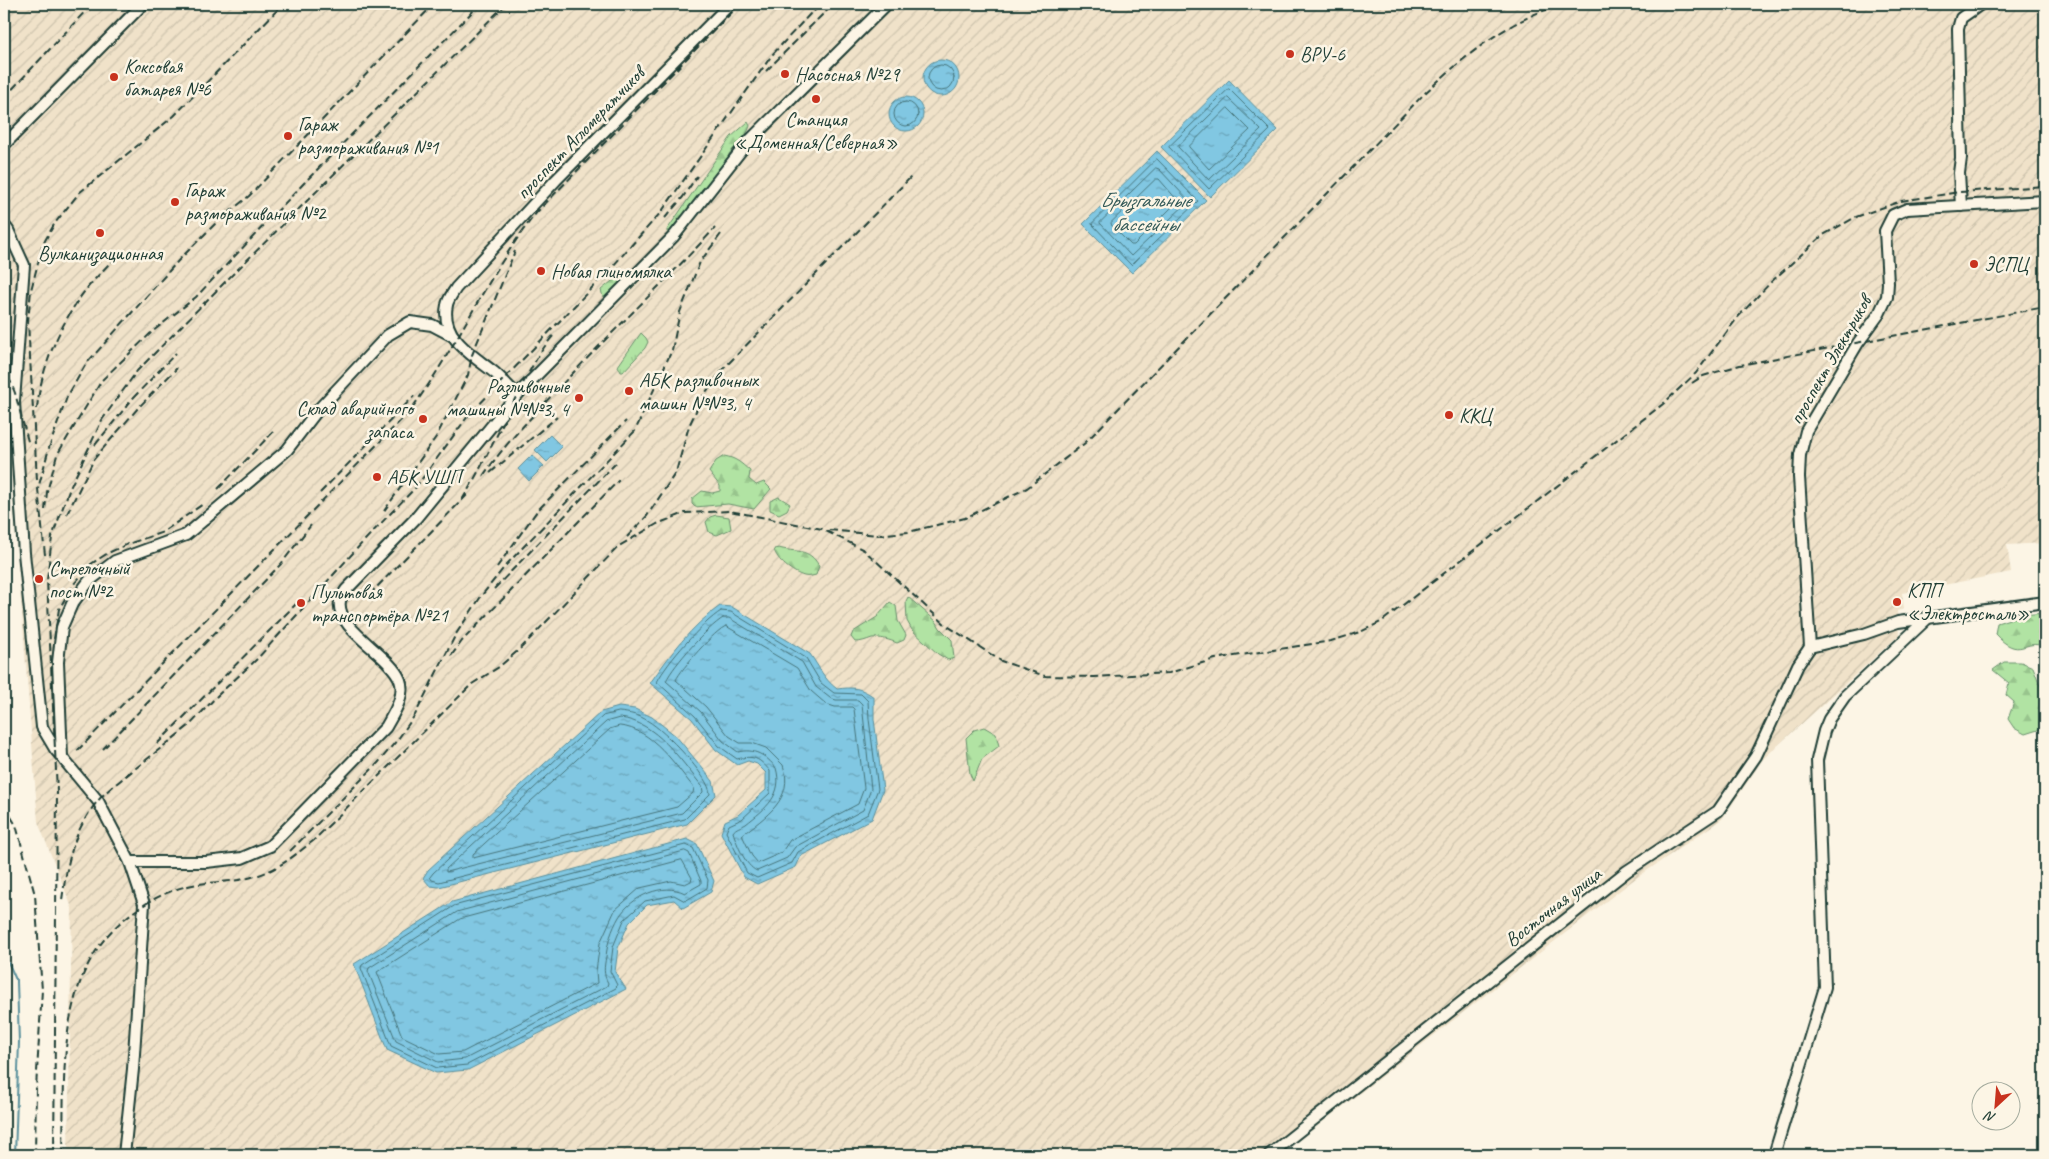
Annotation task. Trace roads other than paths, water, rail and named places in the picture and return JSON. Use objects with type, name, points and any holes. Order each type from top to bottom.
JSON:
[{"type":"street","points":[[4,145],[143,4]]},
{"type":"street","name":"проспект Агломератчиков","points":[[452,336],[448,322],[447,304],[456,288],[556,180],[730,4]]},
{"type":"street","points":[[130,862],[206,862],[242,858],[270,846],[386,727],[397,708],[401,693],[400,680],[392,668],[350,626],[342,615],[340,601],[346,590],[416,518],[517,395],[674,236],[747,143],[887,4]]},
{"type":"street","points":[[1961,206],[1958,29],[1961,18],[1981,4]]},
{"type":"street","name":"проспект Электриков","points":[[1810,647],[1799,477],[1800,455],[1806,431],[1858,343],[1879,314],[1887,296],[1885,231],[1893,215],[1907,209],[2045,201]]},
{"type":"street","points":[[4,225],[24,265],[14,402],[24,553],[42,726],[55,749],[98,801],[130,862],[144,904],[133,1069],[124,1155]]},
{"type":"street","points":[[62,757],[58,662],[62,627],[72,604],[89,581],[115,560],[186,535],[287,450],[317,411],[388,335],[410,322],[432,325],[452,336],[465,350],[502,380],[517,395]]},
{"type":"street","points":[[4,384],[14,402]]},
{"type":"street","points":[[1810,647],[1864,634],[1898,622],[1930,616],[2045,602]]},
{"type":"street","points":[[1774,1155],[1825,987],[1817,760],[1824,731],[1829,719],[1845,696],[1930,616]]},
{"type":"street","name":"Восточная улица","points":[[1269,1155],[1627,871],[1718,811],[1756,756],[1798,665],[1810,647]]},
{"type":"water","points":[[941,60],[953,66],[959,78],[953,90],[941,96],[929,90],[923,78],[929,66]]},
{"type":"water","name":"Брызгальные бассейны","points":[[1229,80],[1278,130],[1210,197],[1161,147]]},
{"type":"water","points":[[906,97],[918,102],[923,114],[918,126],[906,131],[894,126],[889,114],[894,102]]},
{"type":"water","name":"Брызгальные бассейны","points":[[1157,151],[1206,200],[1132,273],[1083,224]]},
{"type":"water","points":[[550,435],[562,447],[547,462],[535,450]]},
{"type":"water","points":[[532,455],[544,466],[529,481],[518,469]]},
{"type":"water","points":[[720,606],[732,607],[810,654],[825,677],[837,689],[856,689],[865,691],[874,697],[874,719],[883,790],[872,819],[801,856],[796,867],[757,884],[744,877],[721,833],[725,821],[738,815],[766,790],[766,773],[757,764],[748,761],[737,765],[716,750],[692,719],[650,683],[690,632]]},
{"type":"water","points":[[619,707],[635,709],[652,717],[676,736],[713,781],[716,795],[687,824],[439,887],[430,886],[423,878],[428,870],[601,712]]},
{"type":"water","points":[[687,839],[697,844],[714,881],[711,892],[683,908],[674,900],[647,905],[629,923],[618,948],[615,972],[626,989],[468,1070],[436,1073],[387,1050],[354,964],[452,902]]},
{"type":"waterway","points":[[4,953],[17,982],[19,1042],[15,1155]]},
{"type":"railway","points":[[4,98],[92,4]]},
{"type":"railway","points":[[37,480],[28,322],[31,290],[43,244],[55,223],[79,193],[174,116],[283,4]]},
{"type":"railway","points":[[45,555],[38,489],[49,448],[67,397],[86,364],[178,261],[215,224],[249,196],[434,4]]},
{"type":"railway","points":[[45,510],[47,492],[57,455],[102,380],[152,332],[196,297],[305,182],[480,4]]},
{"type":"railway","points":[[54,1155],[57,792],[47,580],[52,537],[70,488],[102,420],[137,371],[506,4]]},
{"type":"railway","points":[[77,751],[409,412],[442,363],[487,286],[537,212],[740,4]]},
{"type":"railway","points":[[126,776],[190,725],[217,696],[257,659],[363,542],[416,487],[468,416],[613,266],[662,211],[772,55],[810,14],[823,4]]},
{"type":"railway","points":[[766,71],[824,13],[836,4]]},
{"type":"railway","points":[[829,530],[877,535],[908,532],[965,518],[1027,488],[1085,443],[1435,84],[1460,62],[1501,32],[1542,11],[1565,4]]},
{"type":"railway","points":[[665,218],[683,197],[697,176]]},
{"type":"railway","points":[[627,537],[647,516],[676,472],[689,426],[703,396],[724,368],[911,177]]},
{"type":"railway","points":[[63,1155],[65,1058],[69,1026],[76,995],[87,966],[104,939],[128,916],[164,894],[188,886],[244,879],[261,874],[277,867],[299,852],[313,841],[472,684],[499,667],[522,647],[619,546],[657,524],[685,513],[730,511],[822,529],[864,550],[946,625],[1001,661],[1045,676],[1094,677],[1169,673],[1215,659],[1331,641],[1360,632],[1381,622],[1663,404],[1696,373],[1738,317],[1772,281],[1823,235],[1856,217],[1901,201],[1960,192],[2045,186]]},
{"type":"railway","points":[[483,476],[508,443],[555,392],[715,228]]},
{"type":"railway","points":[[290,851],[378,763],[398,739],[415,715],[456,634],[482,595],[506,565],[635,431],[672,350],[680,312],[700,262],[721,234]]},
{"type":"railway","points":[[384,511],[436,437],[468,375],[472,355],[515,251]]},
{"type":"railway","points":[[37,409],[45,368],[61,329],[84,292],[117,255]]},
{"type":"railway","points":[[1692,383],[1703,376],[1740,365],[2045,307]]},
{"type":"railway","points":[[462,500],[529,372],[553,336]]},
{"type":"railway","points":[[95,445],[134,397],[176,353]]},
{"type":"railway","points":[[4,365],[15,393],[29,445]]},
{"type":"railway","points":[[67,514],[94,459],[138,408],[177,368]]},
{"type":"railway","points":[[320,493],[414,396]]},
{"type":"railway","points":[[490,473],[557,417]]},
{"type":"railway","points":[[497,567],[537,511],[626,421]]},
{"type":"railway","points":[[218,489],[273,432]]},
{"type":"railway","points":[[494,589],[616,463]]},
{"type":"railway","points":[[451,656],[462,641],[619,480]]},
{"type":"railway","points":[[369,595],[467,495]]},
{"type":"railway","points":[[54,639],[59,609],[73,585],[91,564],[108,553],[128,544],[163,532],[203,504]]},
{"type":"railway","points":[[103,749],[281,564],[311,525]]},
{"type":"railway","points":[[157,744],[302,598]]},
{"type":"railway","points":[[62,900],[72,848],[82,824],[101,798],[131,771]]},
{"type":"railway","points":[[4,806],[16,825],[35,895],[42,990],[36,1088],[35,1155]]},
{"type":"place","name":"ВРУ-6","points":[[1290,54]]},
{"type":"place","name":"Насосная №29","points":[[785,74]]},
{"type":"place","name":"Коксовая батарея №6","points":[[114,77]]},
{"type":"place","name":"Станция «Доменная/Северная»","points":[[816,99]]},
{"type":"place","name":"Гараж размораживания №1","points":[[288,136]]},
{"type":"place","name":"Гараж размораживания №2","points":[[175,202]]},
{"type":"place","name":"Вулканизационная","points":[[100,233]]},
{"type":"place","name":"ЭСПЦ","points":[[1974,264]]},
{"type":"place","name":"Новая глиномялка","points":[[541,271]]},
{"type":"place","name":"АБК разливочных машин №№3, 4","points":[[629,391]]},
{"type":"place","name":"Разливочные машины №№3, 4","points":[[579,398]]},
{"type":"place","name":"ККЦ","points":[[1449,415]]},
{"type":"place","name":"Склад аварийного запаса","points":[[423,419]]},
{"type":"place","name":"АБК УШП","points":[[377,477]]},
{"type":"place","name":"Стрелочный пост №2","points":[[39,579]]},
{"type":"place","name":"КПП «Электросталь»","points":[[1897,602]]},
{"type":"place","name":"Пультовая транспортёра №21","points":[[301,603]]}]
